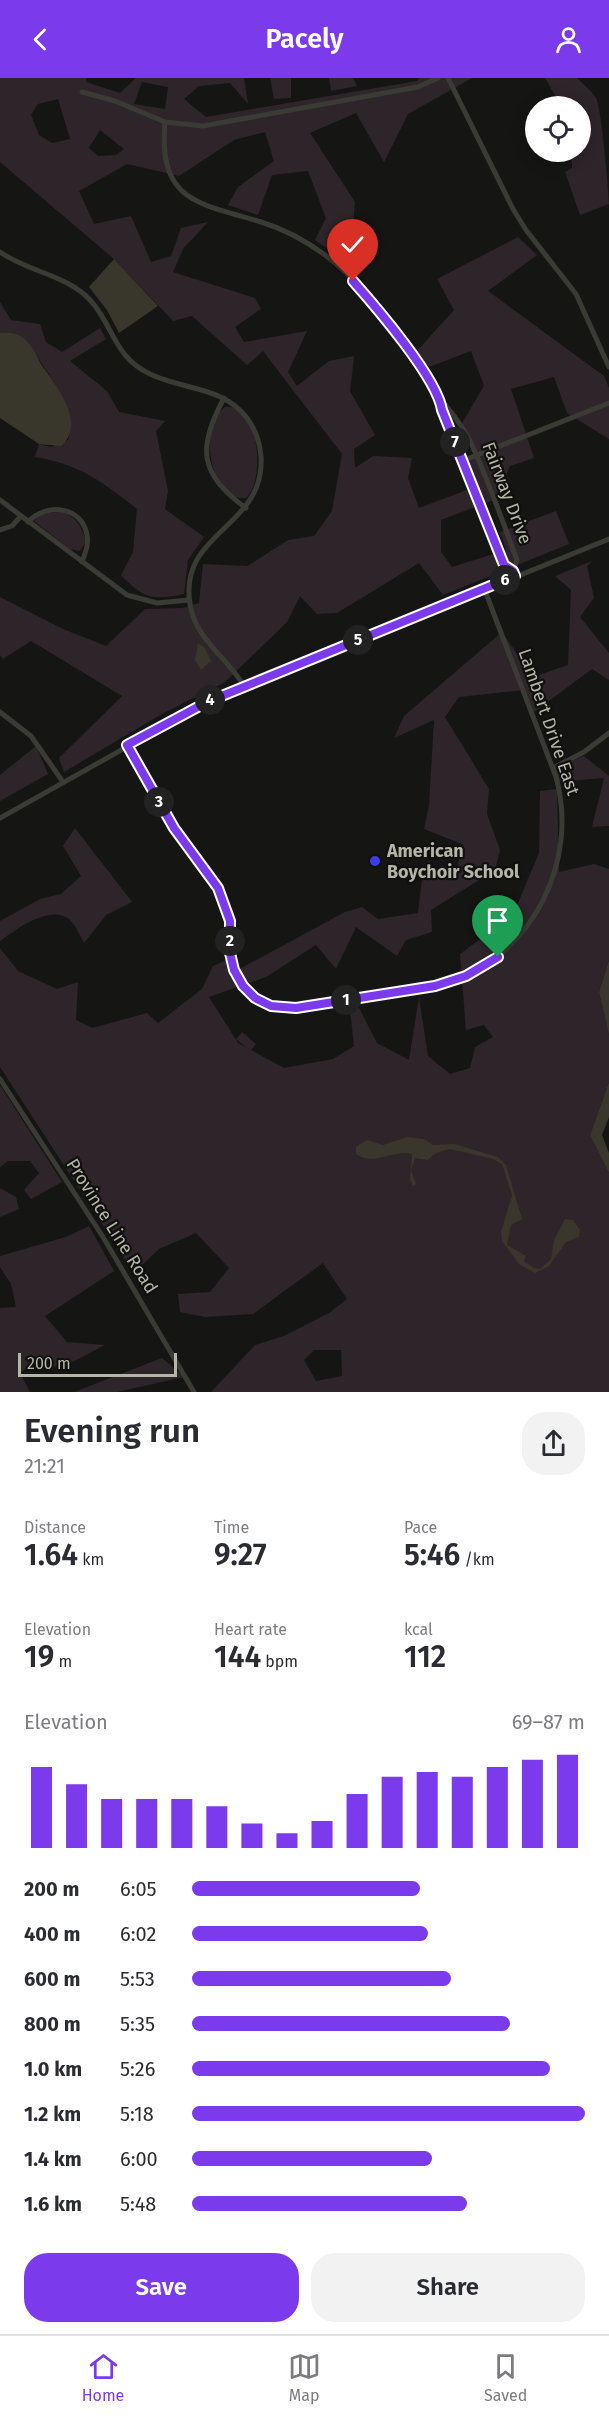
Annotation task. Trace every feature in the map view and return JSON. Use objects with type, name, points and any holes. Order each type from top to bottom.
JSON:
[{"type":"street","points":[[82,92],[113,100],[165,122],[191,126],[216,124],[418,87],[438,78]]},
{"type":"street","points":[[448,78],[516,214],[576,294],[609,367]]},
{"type":"street","name":"Fairway Drive","points":[[165,122],[163,144],[166,162],[179,188],[201,205],[281,230],[326,256],[358,287],[414,359],[440,399],[504,565],[514,573],[517,560],[477,455],[464,429],[447,404],[440,399]]},
{"type":"street","points":[[0,252],[27,267],[68,283],[85,295],[98,310],[119,349],[142,370],[224,398],[247,417],[256,434],[261,451],[259,484],[246,508],[210,541],[197,558],[190,578],[189,600],[201,633],[231,667],[244,686]]},
{"type":"street","points":[[224,398],[208,430],[206,459],[216,483],[246,508]]},
{"type":"street","points":[[462,461],[609,403]]},
{"type":"street","points":[[0,500],[119,591],[136,599],[157,603],[189,600]]},
{"type":"street","points":[[28,522],[35,514],[45,509],[59,509],[72,514],[83,524],[88,536],[82,562]]},
{"type":"street","points":[[0,530],[12,526],[21,516]]},
{"type":"street","points":[[0,818],[183,714],[244,686],[484,588],[514,573],[609,539]]},
{"type":"street","name":"Lambert Drive East","points":[[127,745],[174,828],[210,875],[224,901],[230,921],[232,963],[243,986],[255,998],[271,1006],[288,1008],[435,986],[466,976],[497,957],[513,943],[534,917],[555,871],[562,842],[563,816],[553,768],[484,588]]},
{"type":"street","points":[[0,712],[35,741],[63,782]]},
{"type":"street","points":[[553,768],[589,749],[609,733]]},
{"type":"street","name":"Province Line Road","points":[[0,1079],[103,1237],[194,1392]]},
{"type":"shaded area","points":[[0,78],[86,78],[86,82],[120,93],[136,78],[244,78],[248,104],[230,83],[199,86],[184,99],[206,117],[417,81],[420,78],[472,78],[408,114],[384,162],[356,113],[310,133],[355,202],[350,264],[315,240],[326,218],[308,171],[272,175],[258,215],[228,205],[238,187],[274,161],[265,132],[234,140],[179,176],[127,164],[79,191],[94,224],[131,216],[151,262],[171,256],[181,228],[208,222],[183,249],[173,272],[255,298],[261,309],[235,327],[244,342],[307,331],[288,372],[297,386],[329,361],[354,356],[350,391],[375,435],[354,449],[355,468],[373,456],[412,458],[408,478],[419,508],[472,488],[462,459],[477,453],[462,423],[484,386],[471,351],[429,367],[415,353],[454,310],[437,279],[518,237],[537,255],[488,291],[604,376],[609,388],[609,439],[567,413],[554,377],[511,389],[534,458],[510,466],[496,499],[441,520],[441,552],[452,567],[506,550],[500,532],[556,511],[569,544],[443,595],[419,563],[337,613],[317,614],[300,596],[287,622],[225,682],[162,714],[64,772],[59,758],[122,696],[31,641],[3,659],[0,655],[0,597],[63,629],[106,646],[145,609],[182,608],[199,603],[203,564],[248,566],[288,540],[314,536],[332,511],[342,454],[263,351],[247,365],[192,316],[173,321],[114,259],[0,162]],"holes":[[[142,82],[168,87],[165,109],[134,104]],[[58,99],[70,139],[52,143],[39,135],[31,115],[38,104]],[[100,130],[124,149],[116,155],[98,156],[89,148]]]},
{"type":"shaded area","points":[[270,78],[291,78],[291,98],[274,99]]},
{"type":"shaded area","points":[[329,78],[353,78],[357,86],[331,91]]},
{"type":"shaded area","points":[[545,78],[577,78],[590,90],[598,104],[609,204],[580,215],[565,172],[572,168],[572,162],[591,162],[591,96],[555,96]]},
{"type":"shaded area","points":[[114,259],[158,306],[119,333],[107,310],[89,287]]},
{"type":"shaded area","points":[[0,302],[11,320],[40,324],[46,342],[62,352],[100,328],[106,339],[70,361],[107,391],[119,412],[165,421],[156,431],[168,491],[165,509],[204,537],[188,560],[184,594],[164,597],[149,596],[136,589],[121,575],[133,552],[137,509],[113,490],[78,469],[35,457],[39,444],[51,447],[68,440],[69,416],[58,389],[26,340],[0,333]]},
{"type":"shaded area","points":[[0,333],[14,334],[26,340],[61,393],[70,416],[71,427],[68,437],[61,446],[39,444],[0,418]]},
{"type":"shaded area","points":[[225,407],[236,409],[245,417],[252,428],[256,443],[256,474],[246,498],[234,496],[224,489],[212,463],[211,431],[216,417]]},
{"type":"shaded area","points":[[64,512],[76,521],[83,532],[86,541],[80,551],[70,549],[34,521],[41,513]]},
{"type":"shaded area","points":[[592,561],[587,566],[594,598],[580,617],[609,653],[609,680],[592,669],[534,712],[525,690],[459,697],[445,717],[489,789],[487,814],[500,850],[495,870],[431,910],[432,932],[406,940],[397,956],[356,927],[336,969],[316,945],[266,977],[209,997],[238,1043],[246,1047],[236,1039],[242,1032],[256,1044],[251,1050],[284,1068],[333,1059],[354,1046],[350,1010],[357,1004],[377,1043],[409,1060],[419,997],[428,1056],[450,1074],[470,1068],[475,1047],[493,1037],[484,1025],[466,1030],[460,954],[513,915],[539,853],[540,791],[557,789],[559,872],[594,864],[609,869],[609,960],[599,992],[609,1035],[609,1082],[590,1135],[609,1173],[609,1392],[211,1392],[255,1345],[284,1336],[329,1313],[347,1299],[323,1263],[253,1314],[205,1317],[180,1312],[178,1294],[210,1292],[229,1268],[196,1233],[159,1249],[134,1273],[0,1067],[0,948],[18,971],[57,989],[78,982],[76,1020],[92,1028],[147,1013],[158,1023],[202,989],[213,966],[231,958],[234,972],[345,912],[362,907],[378,919],[418,913],[423,870],[456,875],[462,844],[424,829],[429,806],[434,720],[394,738],[404,716],[502,632],[533,677],[568,665],[571,590],[555,576]],"holes":[[[314,1350],[341,1350],[342,1376],[316,1381],[304,1360]]]},
{"type":"shaded area","points":[[198,643],[205,648],[211,661],[201,670],[195,660]]},
{"type":"shaded area","points":[[36,746],[48,774],[0,801],[0,775]]},
{"type":"shaded area","points":[[584,756],[609,776],[609,826],[592,827],[604,778],[555,782],[552,769]]},
{"type":"shaded area","points":[[75,828],[132,902],[106,915],[84,943],[72,922],[64,916],[55,914],[35,919],[0,941],[0,921],[40,899],[61,894],[81,876],[63,846]]},
{"type":"shaded area","points":[[609,960],[609,1035],[599,992]]},
{"type":"shaded area","points":[[609,1082],[609,1117],[602,1135],[609,1153],[609,1173],[590,1135]]},
{"type":"shaded area","points":[[0,1085],[62,1182],[31,1199],[24,1190],[39,1173],[30,1161],[8,1161],[0,1167]]},
{"type":"shaded area","points":[[407,1137],[424,1139],[433,1145],[454,1144],[498,1157],[506,1165],[522,1219],[511,1225],[507,1245],[526,1256],[524,1261],[534,1268],[540,1269],[551,1259],[554,1240],[565,1219],[573,1220],[580,1230],[579,1237],[566,1242],[549,1266],[535,1273],[519,1264],[502,1241],[501,1232],[512,1195],[502,1164],[493,1159],[450,1149],[436,1153],[428,1160],[415,1158],[411,1170],[416,1184],[413,1186],[410,1179],[412,1154],[405,1153],[370,1159],[356,1154],[356,1147],[367,1140],[383,1145]]},
{"type":"shaded area","points":[[0,1188],[16,1197],[19,1209],[0,1217]]},
{"type":"shaded area","points":[[89,1226],[114,1271],[45,1316],[67,1342],[105,1345],[61,1368],[35,1362],[20,1373],[30,1392],[0,1392],[0,1308],[16,1307],[11,1284],[0,1267],[0,1256],[66,1237]]},
{"type":"shaded area","points":[[162,1358],[184,1377],[117,1392],[74,1392]]},
{"type":"place","name":"American Boychoir School","points":[[375,861]]},
{"type":"route","points":[[353,281],[414,359],[440,399],[442,410],[504,565],[513,571],[515,576],[207,702],[127,745],[174,828],[218,888],[230,921],[230,953],[234,970],[248,992],[263,1003],[279,1008],[296,1008],[435,986],[466,976],[498,957]]}]
